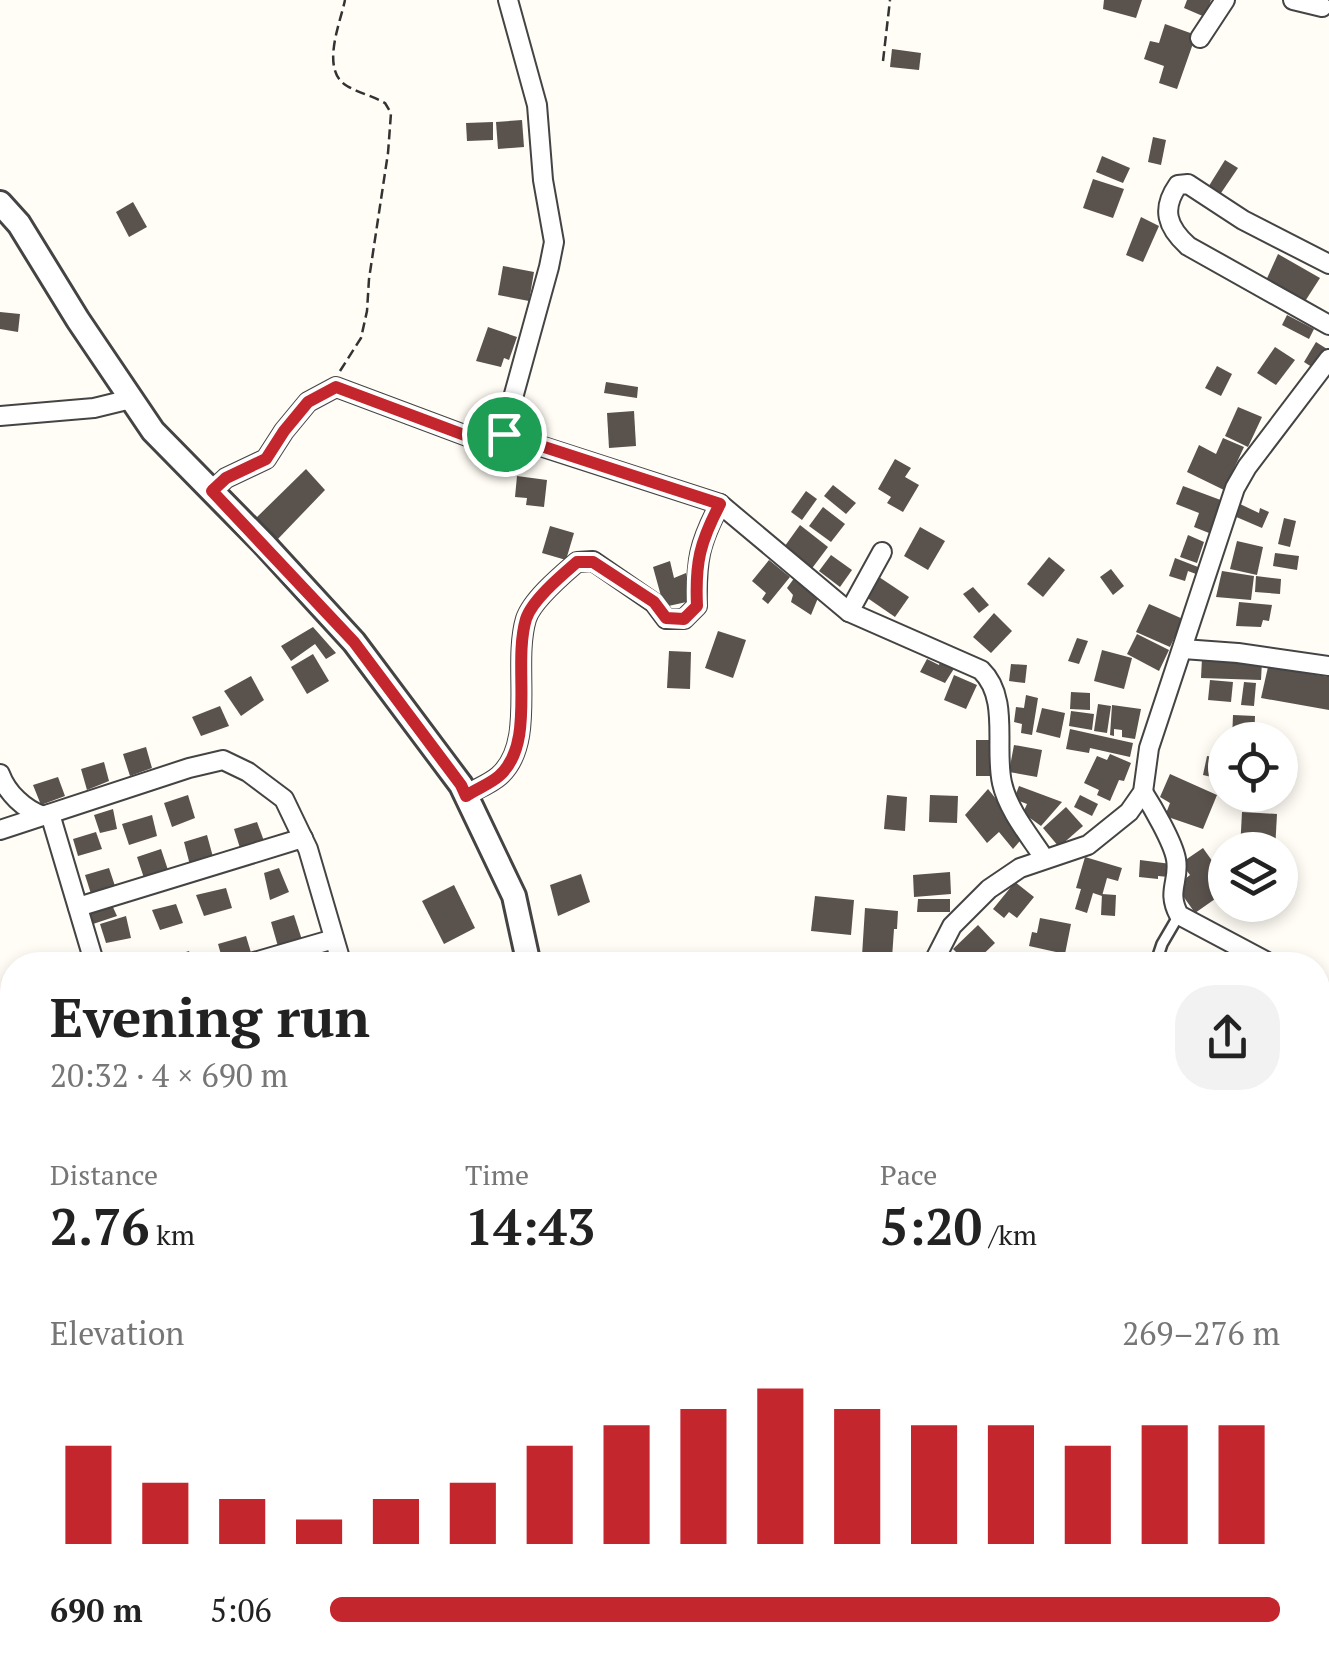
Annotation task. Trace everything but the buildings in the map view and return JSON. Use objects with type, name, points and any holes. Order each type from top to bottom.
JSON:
[{"type":"street","points":[[504,434],[554,242],[542,180],[537,106],[508,0]]},
{"type":"street","points":[[1200,38],[1225,0]]},
{"type":"street","points":[[1293,0],[1322,6]]},
{"type":"street","points":[[1329,264],[1243,220],[1188,184],[1178,185],[1170,196],[1169,219],[1174,234],[1188,246],[1329,324]]},
{"type":"street","points":[[0,203],[19,224],[153,432],[354,642],[461,785],[514,896],[526,952]]},
{"type":"street","points":[[939,952],[952,926],[989,890],[1020,868],[1088,845],[1130,812],[1142,792],[1149,748],[1235,488],[1247,466],[1329,359]]},
{"type":"street","points":[[212,491],[226,478],[266,459],[308,402],[336,387],[467,436],[504,434],[720,504],[849,612],[982,670],[990,678],[1001,733],[1001,779],[1012,808],[1044,858]]},
{"type":"street","points":[[0,416],[94,408],[132,399]]},
{"type":"street","points":[[466,796],[498,777],[518,749],[526,616],[541,598],[577,562],[593,562],[654,602],[666,618],[684,619],[697,606],[700,548],[720,504]]},
{"type":"street","points":[[849,612],[882,552]]},
{"type":"street","points":[[1183,649],[1329,666]]},
{"type":"street","points":[[0,830],[223,760],[248,772],[284,799],[308,849],[338,952]]},
{"type":"street","points":[[0,774],[20,804],[46,815],[91,952]]},
{"type":"street","points":[[1142,792],[1156,811],[1176,858],[1172,902],[1179,915],[1249,952]]},
{"type":"street","points":[[78,907],[303,838]]},
{"type":"street","points":[[289,952],[334,939]]},
{"type":"lane","points":[[1159,952],[1179,915]]},
{"type":"path","points":[[336,387],[338,373],[361,338],[368,311],[391,113],[386,103],[342,83],[335,73],[334,48],[345,0]]},
{"type":"path","points":[[883,61],[890,0]]},
{"type":"route","points":[[336,387],[467,436],[504,434],[720,504],[700,548],[697,606],[684,619],[666,618],[654,602],[593,562],[577,562],[541,598],[526,616],[518,749],[498,777],[466,796],[354,642],[212,491],[226,478],[266,459],[308,402],[336,387]]}]
